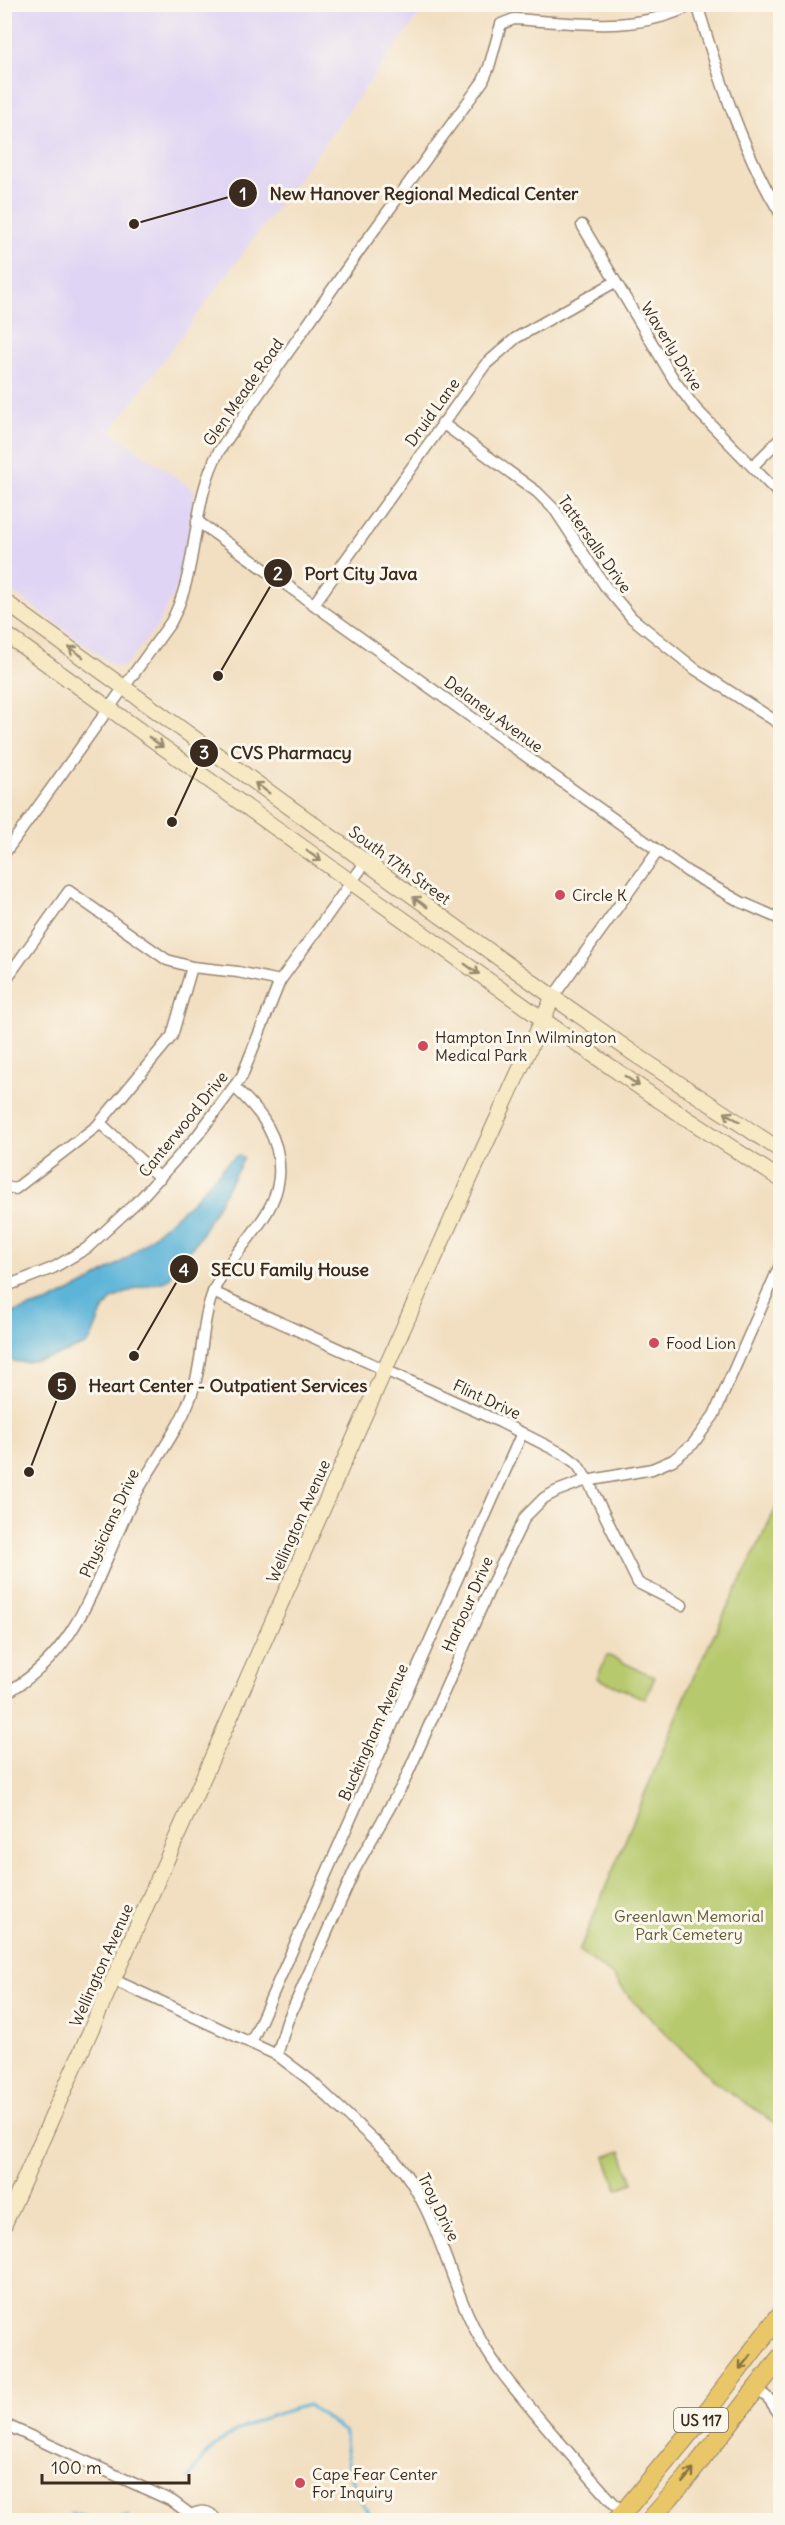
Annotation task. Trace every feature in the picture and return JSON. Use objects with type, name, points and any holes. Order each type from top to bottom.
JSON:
[{"type":"main road","name":"South 17th Street","points":[[4,601],[553,997],[780,1150]]},
{"type":"main road","points":[[4,633],[542,1019],[654,1097],[780,1179]]},
{"type":"main road","name":"Wellington Avenue","points":[[4,2225],[553,997]]},
{"type":"main road","name":"US 117","points":[[623,2518],[780,2315]]},
{"type":"main road","name":"US 117","points":[[650,2520],[780,2358]]},
{"type":"street","name":"Glen Meade Road","points":[[4,854],[171,622],[181,604],[191,569],[197,521],[206,479],[219,451],[359,251],[483,81],[495,50],[499,29],[504,22],[514,19],[612,26],[634,24],[659,19],[695,4]]},
{"type":"street","points":[[695,4],[742,134],[758,172],[780,213]]},
{"type":"street","name":"Waverly Drive","points":[[582,225],[687,398],[780,495]]},
{"type":"street","name":"Druid Lane","points":[[314,604],[485,365],[516,338],[615,282]]},
{"type":"street","name":"Tattersalls Drive","points":[[442,423],[537,492],[549,504],[568,527],[604,586],[632,618],[695,669],[780,724]]},
{"type":"street","points":[[753,466],[780,439]]},
{"type":"street","name":"Delaney Avenue","points":[[197,521],[658,851],[715,889],[780,919]]},
{"type":"street","name":"Wellington Avenue","points":[[553,997],[658,851]]},
{"type":"street","name":"Canterwood Drive","points":[[4,1287],[53,1268],[87,1248],[160,1178],[197,1136],[234,1088],[254,1050],[279,981],[365,863]]},
{"type":"street","points":[[4,982],[69,891],[167,960],[192,967],[238,972],[279,981]]},
{"type":"street","points":[[4,1186],[15,1189],[100,1123],[172,1036],[192,967]]},
{"type":"street","name":"Physicians Drive","points":[[4,1694],[46,1665],[62,1648],[85,1611],[134,1498],[189,1402],[198,1370],[213,1292],[228,1265],[266,1214],[273,1200],[279,1177],[278,1152],[269,1128],[252,1104],[234,1088]]},
{"type":"street","points":[[100,1123],[160,1178]]},
{"type":"street","name":"Harbour Drive","points":[[277,2055],[287,2022],[355,1869],[404,1782],[490,1588],[525,1517],[544,1498],[557,1491],[588,1481],[652,1469],[672,1460],[693,1444],[714,1415],[780,1265]]},
{"type":"street","name":"Flint Drive","points":[[213,1292],[522,1432],[566,1455],[577,1464],[588,1481],[638,1583],[682,1605]]},
{"type":"street","name":"Buckingham Avenue","points":[[251,2043],[522,1432]]},
{"type":"street","name":"Troy Drive","points":[[114,1980],[277,2055],[310,2080],[372,2137],[406,2174],[425,2205],[463,2304],[482,2343],[522,2397],[623,2518]]},
{"type":"street","points":[[757,2389],[769,2399],[780,2415]]},
{"type":"street","points":[[4,2424],[172,2501],[189,2518],[207,2512],[216,2520]]},
{"type":"shaded area","points":[[5,5],[423,5],[418,17],[111,431],[194,490],[185,567],[180,582],[157,626],[126,665],[119,667],[5,587]]},
{"type":"green space","name":"Greenlawn Memorial Park Cemetery","points":[[780,1500],[780,2126],[715,2082],[632,2000],[612,1975],[579,1951],[693,1678]]},
{"type":"green space","points":[[607,1655],[655,1677],[645,1699],[597,1678]]},
{"type":"green space","points":[[621,2151],[633,2183],[617,2189],[605,2157]]},
{"type":"water","points":[[238,1155],[243,1157],[243,1160],[199,1238],[166,1281],[137,1288],[112,1299],[102,1312],[91,1339],[85,1345],[35,1361],[5,1359],[5,1315],[49,1302],[91,1281],[126,1259],[193,1201],[228,1162]]},
{"type":"waterway","points":[[189,2479],[210,2450],[224,2439],[274,2415],[308,2405],[345,2432],[352,2479],[373,2520]]},
{"type":"waterway","points":[[71,2513],[97,2520]]},
{"type":"waterway","points":[[111,2520],[129,2516]]},
{"type":"place","name":"New Hanover Regional Medical Center","points":[[134,224]]},
{"type":"place","name":"Port City Java","points":[[218,676]]},
{"type":"place","name":"CVS Pharmacy","points":[[172,822]]},
{"type":"place","name":"Circle K","points":[[560,895]]},
{"type":"place","name":"Hampton Inn Wilmington Medical Park","points":[[423,1046]]},
{"type":"place","name":"Food Lion","points":[[654,1343]]},
{"type":"place","name":"SECU Family House","points":[[134,1356]]},
{"type":"place","name":"Heart Center - Outpatient Services","points":[[29,1472]]},
{"type":"place","name":"Cape Fear Center For Inquiry","points":[[300,2483]]}]
